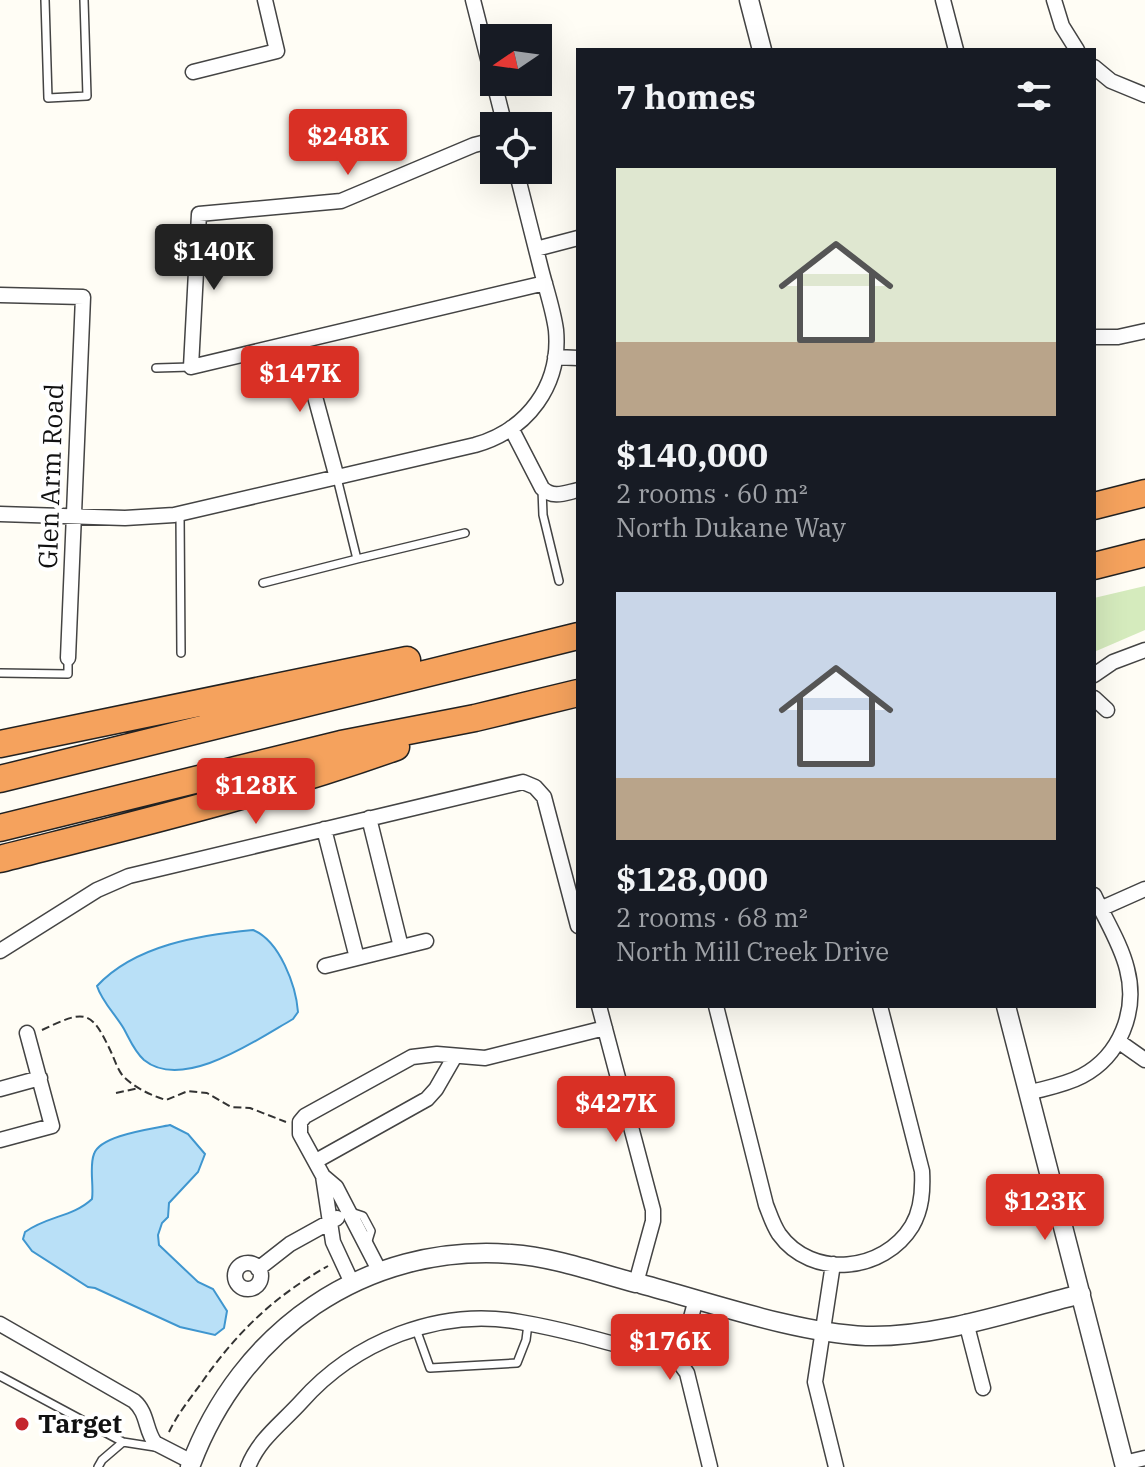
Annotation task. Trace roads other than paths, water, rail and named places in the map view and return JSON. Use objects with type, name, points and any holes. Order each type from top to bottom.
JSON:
[{"type":"highway","points":[[1096,505],[1145,493]]},
{"type":"highway","points":[[1096,565],[1145,553]]},
{"type":"highway","points":[[0,744],[374,668],[576,620]]},
{"type":"highway","points":[[0,779],[576,636]]},
{"type":"highway","points":[[0,828],[341,744],[475,718],[576,693]]},
{"type":"highway","points":[[0,859],[158,819],[347,765],[475,718]]},
{"type":"street","points":[[193,72],[277,51],[265,0]]},
{"type":"street","points":[[473,0],[501,112]]},
{"type":"street","points":[[749,0],[761,48]]},
{"type":"street","points":[[943,0],[953,48]]},
{"type":"street","points":[[1054,0],[1062,26],[1076,48]]},
{"type":"street","points":[[1096,69],[1111,81],[1145,95]]},
{"type":"street","points":[[480,144],[341,201],[199,214],[191,367],[545,283]]},
{"type":"street","points":[[0,514],[137,518],[180,514],[475,445],[511,428],[533,410],[543,395],[555,357],[555,326],[520,184]]},
{"type":"street","points":[[536,249],[576,239]]},
{"type":"street","name":"Glen Arm Road","points":[[0,295],[83,297],[68,658]]},
{"type":"street","points":[[1096,337],[1118,337],[1145,331]]},
{"type":"street","points":[[300,341],[337,478]]},
{"type":"street","points":[[555,357],[576,358]]},
{"type":"street","points":[[511,428],[542,488],[556,495],[576,489]]},
{"type":"street","points":[[1096,674],[1113,662],[1145,650]]},
{"type":"street","points":[[1096,700],[1107,710]]},
{"type":"street","points":[[0,951],[118,880],[519,782],[532,785],[544,797],[576,918]]},
{"type":"street","points":[[369,818],[401,947]]},
{"type":"street","points":[[324,829],[357,958]]},
{"type":"street","points":[[1028,1093],[1084,1075],[1099,1064],[1118,1041],[1128,1017],[1131,985],[1122,954],[1097,902],[1145,889]]},
{"type":"street","points":[[325,966],[426,941]]},
{"type":"street","points":[[600,1008],[653,1210],[639,1283]]},
{"type":"street","points":[[717,1008],[773,1223],[779,1234],[798,1251],[820,1262],[833,1264],[864,1262],[891,1249],[913,1226],[922,1196],[922,1171],[881,1008]]},
{"type":"street","points":[[1007,1008],[1125,1465],[1145,1458]]},
{"type":"street","points":[[352,1283],[333,1242],[323,1176],[299,1127],[305,1116],[412,1057],[429,1054],[492,1057],[605,1028]]},
{"type":"street","points":[[0,1140],[52,1126],[27,1033]]},
{"type":"street","points":[[1118,1041],[1145,1060]]},
{"type":"street","points":[[316,1161],[427,1099],[455,1056]]},
{"type":"street","points":[[0,1089],[40,1078]]},
{"type":"street","points":[[323,1176],[336,1187],[380,1272]]},
{"type":"street","points":[[258,1269],[290,1244],[348,1212]]},
{"type":"street","points":[[0,1324],[134,1401],[143,1411],[151,1438],[161,1448],[191,1464],[222,1398],[259,1351],[304,1311],[352,1283],[432,1258],[492,1253],[542,1258],[822,1330],[866,1336],[900,1335],[1081,1294]]},
{"type":"street","points":[[833,1264],[815,1382],[836,1467]]},
{"type":"street","points":[[679,1362],[696,1299]]},
{"type":"street","points":[[248,1467],[259,1444],[281,1425],[310,1391],[368,1348],[416,1329],[455,1321],[490,1319],[528,1324],[679,1362],[687,1373],[710,1467]]},
{"type":"street","points":[[966,1322],[983,1388]]},
{"type":"lane","points":[[45,0],[48,98],[87,96],[84,0]]},
{"type":"lane","points":[[156,368],[191,367]]},
{"type":"lane","points":[[337,478],[357,559]]},
{"type":"lane","points":[[542,488],[543,515],[559,581]]},
{"type":"lane","points":[[180,514],[181,653]]},
{"type":"lane","points":[[263,583],[465,533]]},
{"type":"lane","points":[[0,673],[68,674],[68,658]]},
{"type":"lane","points":[[416,1329],[430,1368],[517,1363],[526,1340],[528,1324]]},
{"type":"lane","points":[[0,1376],[123,1442],[161,1448]]},
{"type":"lane","points":[[101,1465],[123,1442]]},
{"type":"water","points":[[253,930],[271,944],[285,965],[297,1001],[298,1012],[293,1019],[241,1049],[199,1066],[179,1070],[160,1068],[144,1060],[97,986],[130,961],[169,944]]},
{"type":"water","points":[[170,1125],[188,1134],[205,1154],[198,1172],[169,1203],[168,1217],[158,1235],[159,1245],[198,1282],[213,1289],[227,1311],[224,1328],[215,1335],[180,1327],[88,1287],[32,1251],[23,1239],[25,1232],[33,1227],[77,1210],[92,1199],[92,1164],[98,1147],[128,1134]]},
{"type":"place","name":"Target","points":[[22,1424]]}]
